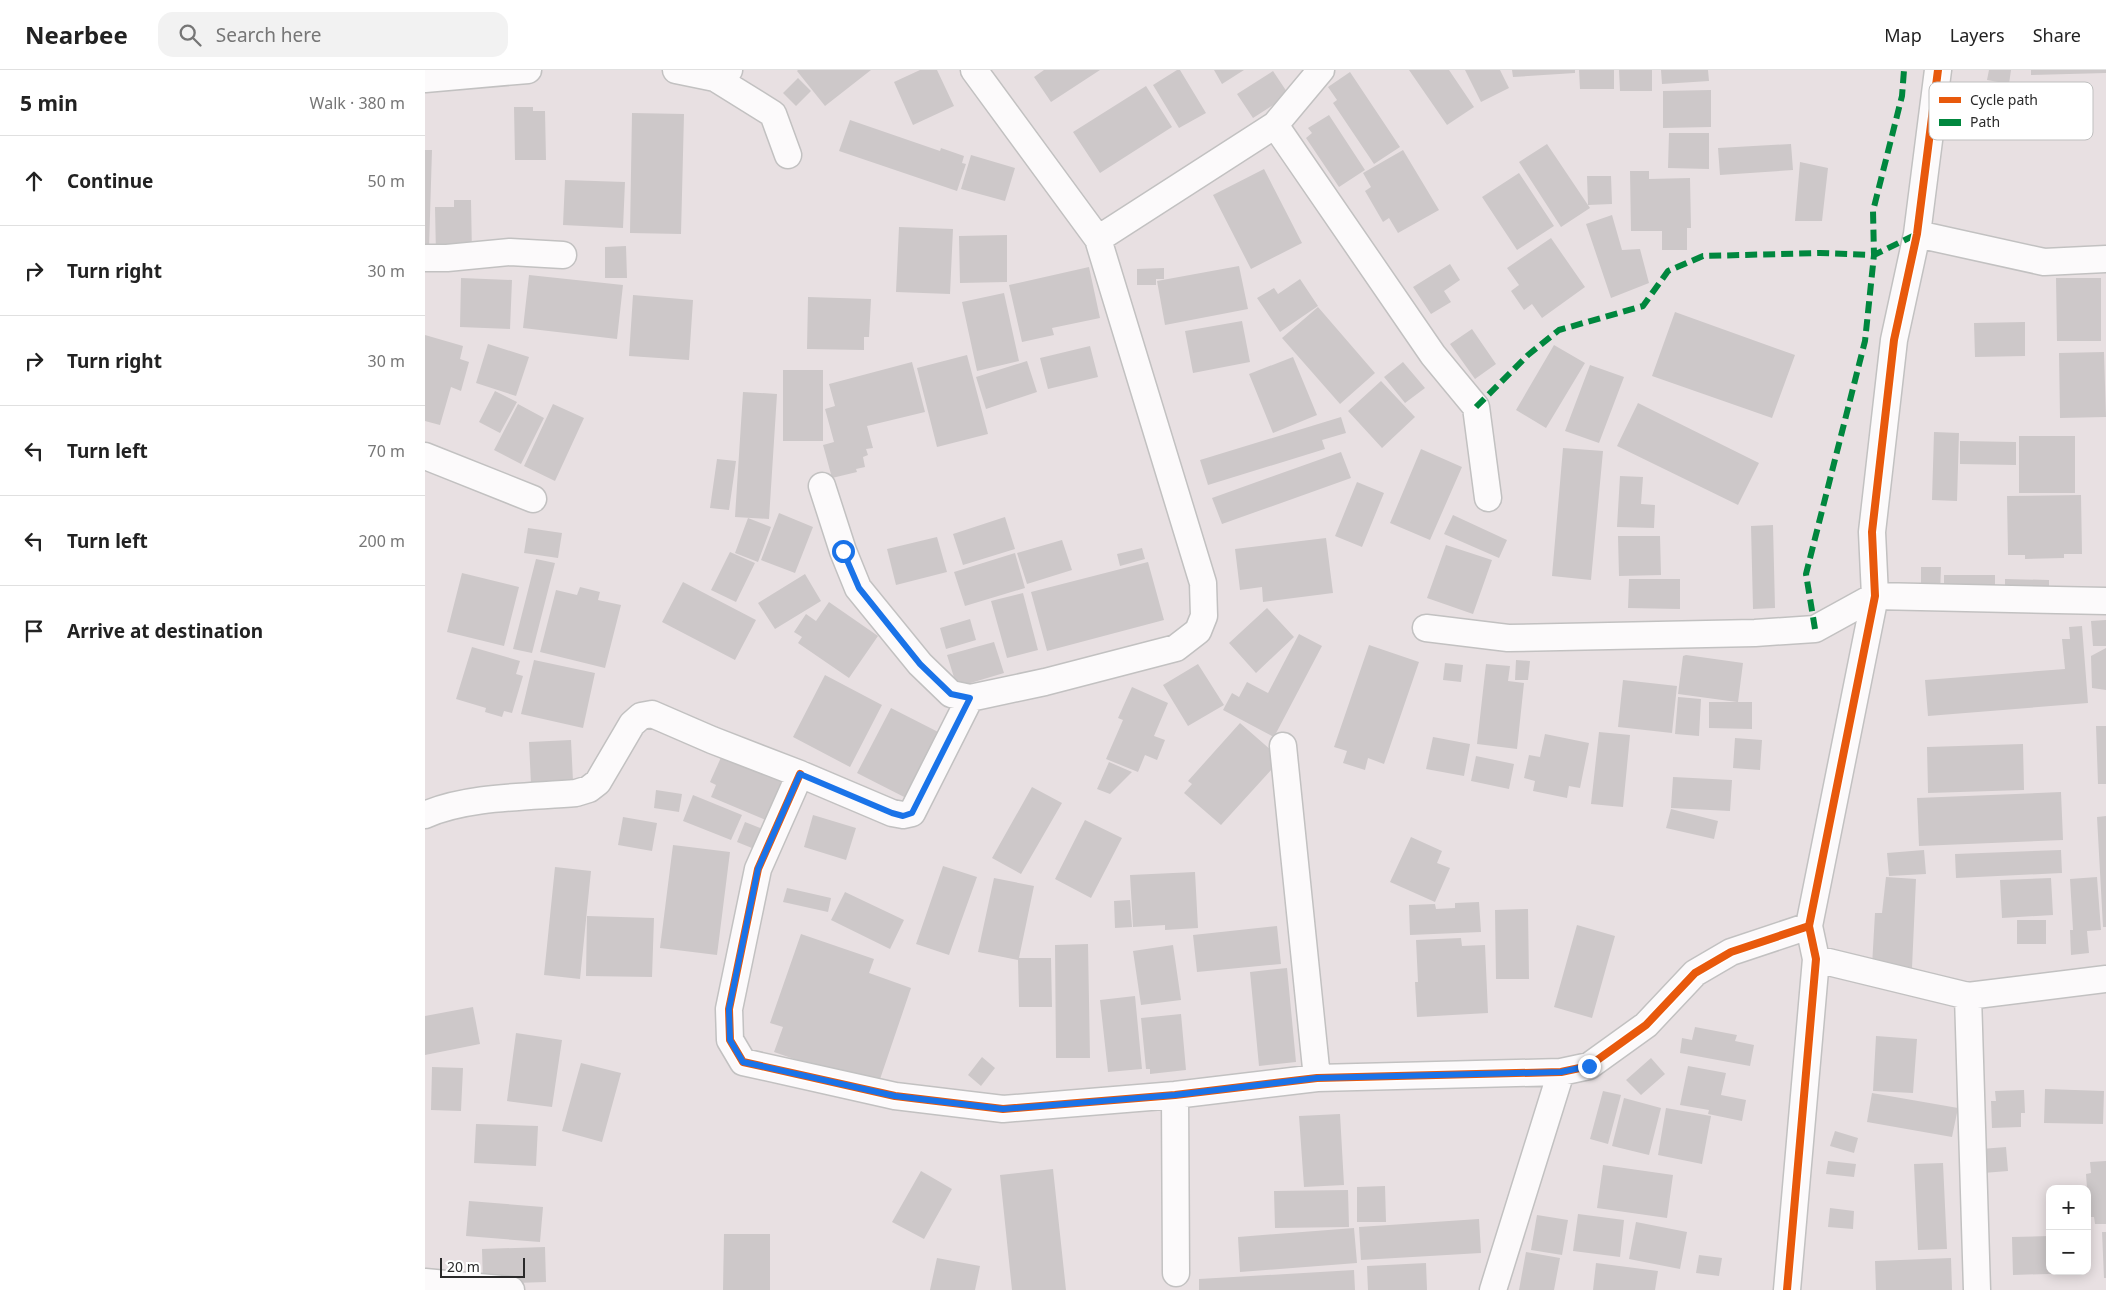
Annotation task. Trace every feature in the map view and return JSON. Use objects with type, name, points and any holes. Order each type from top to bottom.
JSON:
[{"type":"street","points":[[425,79],[528,70]]},
{"type":"street","points":[[676,70],[722,74],[773,114],[788,155]]},
{"type":"street","points":[[822,486],[843,551],[859,588],[920,664],[951,694],[970,698],[1045,682],[1176,648],[1198,631],[1204,616],[1203,583],[1098,239],[974,70]]},
{"type":"street","points":[[1098,239],[1275,126],[1321,70]]},
{"type":"street","points":[[1275,126],[1433,355],[1476,407],[1488,498]]},
{"type":"street","points":[[1787,1290],[1816,959],[1809,926],[1875,596],[1872,532],[1894,340],[1917,234],[1929,140]]},
{"type":"street","points":[[1917,234],[2044,262],[2106,259]]},
{"type":"street","points":[[425,258],[447,258],[510,252],[563,255]]},
{"type":"street","points":[[425,456],[533,499]]},
{"type":"street","points":[[1427,628],[1508,638],[1755,633],[1815,629],[1875,596],[2106,600]]},
{"type":"street","points":[[425,815],[467,802],[576,792],[589,789],[598,782],[632,724],[641,716],[652,714],[903,816],[912,813],[970,698]]},
{"type":"street","points":[[1283,746],[1317,1078]]},
{"type":"street","points":[[800,774],[758,869],[729,1009],[730,1040],[743,1062],[895,1096],[1003,1109],[1175,1095],[1317,1078],[1561,1072],[1589,1066],[1646,1025],[1695,972],[1731,952],[1809,926]]},
{"type":"street","points":[[1816,959],[1968,996],[2106,978]]},
{"type":"street","points":[[1968,996],[1977,1290]]},
{"type":"street","points":[[1493,1290],[1561,1072]]},
{"type":"street","points":[[1175,1095],[1176,1273]]},
{"type":"street","points":[[425,1282],[511,1290]]},
{"type":"building","points":[[798,70],[871,70],[825,106]]},
{"type":"building","points":[[920,70],[937,70],[954,106],[913,125],[894,82]]},
{"type":"building","points":[[1044,70],[1100,70],[1051,102],[1034,77]]},
{"type":"building","points":[[1180,70],[1206,113],[1179,128],[1153,85]]},
{"type":"building","points":[[1214,70],[1244,70],[1222,84]]},
{"type":"building","points":[[1409,70],[1449,70],[1474,107],[1447,125]]},
{"type":"building","points":[[1465,70],[1500,70],[1509,88],[1481,102]]},
{"type":"building","points":[[1512,70],[1575,70],[1575,73],[1513,77]]},
{"type":"building","points":[[1579,70],[1614,70],[1614,89],[1580,89]]},
{"type":"building","points":[[1619,70],[1652,70],[1652,91],[1620,91]]},
{"type":"building","points":[[1661,70],[1708,70],[1709,81],[1662,84]]},
{"type":"building","points":[[1989,70],[2011,70],[2009,82],[1987,80]]},
{"type":"building","points":[[2031,70],[2106,70],[2106,73],[2031,75]]},
{"type":"building","points":[[1273,71],[1289,95],[1253,118],[1237,94]]},
{"type":"building","points":[[1350,72],[1400,147],[1374,164],[1333,103],[1337,100],[1328,87]]},
{"type":"building","points":[[798,78],[811,91],[796,106],[783,93]]},
{"type":"building","points":[[1146,86],[1172,127],[1100,173],[1073,132]]},
{"type":"building","points":[[1711,90],[1711,127],[1663,128],[1663,91]]},
{"type":"building","points":[[514,107],[533,107],[533,111],[545,111],[546,160],[515,160]]},
{"type":"building","points":[[632,113],[684,114],[681,234],[630,233]]},
{"type":"building","points":[[1329,115],[1365,170],[1339,187],[1306,138],[1312,133],[1308,128]]},
{"type":"building","points":[[850,120],[940,151],[941,148],[964,156],[962,163],[966,164],[957,191],[839,151]]},
{"type":"building","points":[[1669,133],[1709,133],[1709,169],[1668,168]]},
{"type":"building","points":[[1547,144],[1590,208],[1561,227],[1519,162]]},
{"type":"building","points":[[1791,144],[1793,170],[1720,175],[1718,148]]},
{"type":"building","points":[[425,150],[432,150],[429,249],[425,249]]},
{"type":"building","points":[[1403,150],[1439,210],[1398,233],[1389,218],[1383,222],[1365,191],[1371,187],[1363,173]]},
{"type":"building","points":[[971,155],[1015,168],[1005,201],[961,189]]},
{"type":"building","points":[[1800,162],[1828,168],[1822,221],[1795,221]]},
{"type":"building","points":[[1264,169],[1302,243],[1251,269],[1213,195]]},
{"type":"building","points":[[1630,171],[1649,171],[1649,179],[1690,178],[1691,228],[1687,228],[1687,250],[1662,250],[1662,231],[1631,231]]},
{"type":"building","points":[[1519,173],[1554,226],[1517,250],[1482,197]]},
{"type":"building","points":[[1587,176],[1611,176],[1612,204],[1588,205]]},
{"type":"building","points":[[565,180],[625,182],[623,228],[563,225]]},
{"type":"building","points":[[454,200],[471,200],[472,255],[436,255],[435,207],[454,207]]},
{"type":"building","points":[[1612,215],[1622,250],[1640,249],[1649,283],[1611,298],[1586,224]]},
{"type":"building","points":[[899,227],[953,229],[950,294],[896,292]]},
{"type":"building","points":[[1007,235],[1007,282],[960,283],[959,236]]},
{"type":"building","points":[[1551,238],[1585,287],[1542,318],[1532,304],[1524,310],[1511,291],[1519,285],[1507,268]]},
{"type":"building","points":[[626,246],[627,278],[605,278],[605,247]]},
{"type":"building","points":[[1450,264],[1460,280],[1444,291],[1451,302],[1431,314],[1413,287]]},
{"type":"building","points":[[1239,266],[1248,309],[1165,325],[1157,281]]},
{"type":"building","points":[[1089,267],[1100,318],[1052,328],[1054,335],[1022,342],[1009,285]]},
{"type":"building","points":[[1164,268],[1164,279],[1156,279],[1156,285],[1137,285],[1137,269]]},
{"type":"building","points":[[529,275],[623,285],[617,339],[523,328]]},
{"type":"building","points":[[461,278],[512,280],[510,329],[460,327]]},
{"type":"building","points":[[2056,278],[2101,278],[2101,341],[2057,341]]},
{"type":"building","points":[[1300,279],[1318,306],[1280,332],[1257,298],[1274,288],[1278,294]]},
{"type":"building","points":[[1004,293],[1019,361],[977,371],[962,302]]},
{"type":"building","points":[[633,295],[693,300],[689,360],[629,356]]},
{"type":"building","points":[[808,297],[871,299],[869,337],[864,337],[864,350],[807,349]]},
{"type":"building","points":[[1318,307],[1375,373],[1340,404],[1282,338]]},
{"type":"building","points":[[1675,312],[1795,355],[1772,418],[1652,376]]},
{"type":"building","points":[[1242,321],[1250,362],[1193,373],[1185,331]]},
{"type":"building","points":[[2025,322],[2025,356],[1975,357],[1974,323]]},
{"type":"building","points":[[1472,329],[1496,364],[1475,379],[1450,344]]},
{"type":"building","points":[[425,335],[463,346],[460,359],[469,362],[461,391],[451,387],[440,425],[425,421]]},
{"type":"building","points":[[488,344],[529,357],[516,396],[476,383]]},
{"type":"building","points":[[1554,345],[1585,363],[1546,428],[1516,410]]},
{"type":"building","points":[[1090,346],[1098,377],[1048,389],[1040,358]]},
{"type":"building","points":[[2104,352],[2106,417],[2060,418],[2059,353]]},
{"type":"building","points":[[967,355],[988,434],[937,447],[917,368]]},
{"type":"building","points":[[1293,357],[1317,415],[1273,433],[1249,374]]},
{"type":"building","points":[[1027,361],[1037,392],[986,409],[976,377]]},
{"type":"building","points":[[912,362],[925,412],[867,426],[873,448],[866,449],[868,455],[863,457],[865,467],[856,469],[857,472],[832,478],[823,445],[834,442],[825,409],[835,406],[829,384]]},
{"type":"building","points":[[1403,362],[1425,388],[1405,403],[1384,377]]},
{"type":"building","points":[[1590,365],[1624,377],[1599,443],[1565,431]]},
{"type":"building","points":[[783,370],[823,370],[823,441],[783,441]]},
{"type":"building","points":[[1381,381],[1415,417],[1382,448],[1348,411]]},
{"type":"building","points":[[495,391],[517,402],[500,433],[479,422]]},
{"type":"building","points":[[743,392],[777,394],[769,519],[735,517]]},
{"type":"building","points":[[1638,403],[1759,463],[1738,505],[1617,446]]},
{"type":"building","points":[[518,404],[544,418],[521,464],[494,450]]},
{"type":"building","points":[[553,404],[584,418],[555,481],[524,466]]},
{"type":"building","points":[[1341,417],[1346,433],[1322,440],[1325,449],[1208,485],[1200,460]]},
{"type":"building","points":[[1934,432],[1959,433],[1957,501],[1932,500]]},
{"type":"building","points":[[2019,436],[2075,436],[2075,493],[2019,493]]},
{"type":"building","points":[[1960,441],[2016,442],[2016,465],[1960,464]]},
{"type":"building","points":[[1563,448],[1603,451],[1591,580],[1552,576]]},
{"type":"building","points":[[1421,449],[1462,467],[1430,540],[1390,523]]},
{"type":"building","points":[[1341,452],[1351,478],[1222,524],[1212,498]]},
{"type":"building","points":[[717,459],[736,461],[729,510],[710,508]]},
{"type":"building","points":[[1620,476],[1643,477],[1641,504],[1655,505],[1654,528],[1617,527]]},
{"type":"building","points":[[1357,482],[1384,493],[1362,547],[1335,536]]},
{"type":"building","points":[[2081,495],[2082,554],[2064,554],[2064,558],[2025,559],[2025,555],[2008,555],[2007,496]]},
{"type":"building","points":[[779,513],[813,527],[795,573],[761,560]]},
{"type":"building","points":[[1453,515],[1507,540],[1499,558],[1444,534]]},
{"type":"building","points":[[1005,517],[1015,549],[963,565],[953,534]]},
{"type":"building","points":[[748,518],[771,527],[758,562],[735,553]]},
{"type":"building","points":[[1773,525],[1775,608],[1753,609],[1751,526]]},
{"type":"building","points":[[528,528],[562,533],[558,558],[524,553]]},
{"type":"building","points":[[1618,536],[1660,536],[1661,575],[1619,576]]},
{"type":"building","points":[[937,537],[947,572],[896,585],[887,549]]},
{"type":"building","points":[[1326,538],[1333,593],[1263,602],[1262,587],[1240,590],[1235,549]]},
{"type":"building","points":[[1062,540],[1072,570],[1027,584],[1017,553]]},
{"type":"building","points":[[1446,545],[1492,560],[1473,614],[1427,598]]},
{"type":"building","points":[[1142,548],[1145,559],[1120,566],[1117,554]]},
{"type":"building","points":[[730,552],[755,563],[736,602],[711,590]]},
{"type":"building","points":[[1015,553],[1025,588],[965,606],[954,572]]},
{"type":"building","points":[[536,559],[555,563],[532,653],[513,649]]},
{"type":"building","points":[[1148,562],[1164,620],[1047,651],[1031,592]]},
{"type":"building","points":[[1921,567],[1941,567],[1940,595],[1921,595]]},
{"type":"building","points":[[462,573],[519,587],[504,646],[447,632]]},
{"type":"building","points":[[805,574],[821,601],[775,629],[758,603]]},
{"type":"building","points":[[1944,575],[1995,575],[1995,598],[1944,598]]},
{"type":"building","points":[[1629,579],[1680,579],[1680,609],[1628,608]]},
{"type":"building","points":[[2005,579],[2049,580],[2049,599],[2005,598]]},
{"type":"building","points":[[683,582],[756,620],[735,660],[662,622]]},
{"type":"building","points":[[580,587],[600,592],[598,600],[621,605],[605,668],[540,652],[556,590],[577,595]]},
{"type":"building","points":[[1023,593],[1038,650],[1007,658],[991,601]]},
{"type":"building","points":[[829,602],[878,636],[849,678],[798,643],[802,637],[794,632],[806,614],[816,621]]},
{"type":"building","points":[[1267,608],[1294,637],[1256,673],[1229,643]]},
{"type":"building","points":[[970,619],[976,640],[946,649],[940,628]]},
{"type":"building","points":[[2106,620],[2106,646],[2093,646],[2091,621]]},
{"type":"building","points":[[2082,626],[2088,703],[1928,716],[1925,680],[2065,669],[2062,639],[2070,639],[2069,627]]},
{"type":"building","points":[[1299,634],[1322,646],[1274,737],[1223,710],[1232,693],[1239,697],[1247,682],[1268,693]]},
{"type":"building","points":[[994,642],[1004,673],[957,687],[947,655]]},
{"type":"building","points":[[1369,645],[1419,662],[1384,764],[1368,758],[1365,770],[1343,763],[1347,751],[1334,747]]},
{"type":"building","points":[[472,647],[520,661],[516,674],[523,676],[512,713],[504,711],[502,717],[485,712],[486,708],[456,699]]},
{"type":"building","points":[[2106,648],[2106,690],[2092,688],[2091,656]]},
{"type":"building","points":[[1683,656],[1743,663],[1738,702],[1752,702],[1752,729],[1709,728],[1709,702],[1737,702],[1678,694]]},
{"type":"building","points":[[534,660],[595,673],[583,728],[521,714]]},
{"type":"building","points":[[1516,660],[1530,661],[1528,680],[1515,680]]},
{"type":"building","points":[[1445,663],[1463,665],[1461,682],[1443,680]]},
{"type":"building","points":[[1198,664],[1224,705],[1188,726],[1163,685]]},
{"type":"building","points":[[1486,664],[1510,666],[1508,681],[1524,683],[1517,749],[1477,744]]},
{"type":"building","points":[[825,675],[882,705],[850,767],[793,737]]},
{"type":"building","points":[[1623,680],[1677,686],[1672,733],[1618,727]]},
{"type":"building","points":[[1132,687],[1168,703],[1154,736],[1165,740],[1157,760],[1145,755],[1138,772],[1106,759],[1123,720],[1118,718]]},
{"type":"building","points":[[1678,697],[1701,699],[1699,736],[1675,734]]},
{"type":"building","points":[[891,708],[948,737],[914,802],[857,773]]},
{"type":"building","points":[[1240,723],[1281,759],[1221,825],[1184,793],[1192,784],[1188,781]]},
{"type":"building","points":[[2096,726],[2106,726],[2106,784],[2098,784]]},
{"type":"building","points":[[1599,732],[1630,735],[1623,807],[1591,804]]},
{"type":"building","points":[[1545,734],[1589,743],[1580,788],[1569,786],[1567,798],[1533,791],[1535,781],[1524,778],[1529,755],[1540,757]]},
{"type":"building","points":[[1433,737],[1470,744],[1464,776],[1426,769]]},
{"type":"building","points":[[1735,738],[1762,740],[1760,770],[1733,768]]},
{"type":"building","points":[[571,740],[573,781],[531,784],[529,742]]},
{"type":"building","points":[[2023,744],[2024,790],[1928,793],[1927,747]]},
{"type":"building","points":[[723,753],[786,780],[768,821],[711,797],[716,785],[710,782]]},
{"type":"building","points":[[1476,756],[1514,764],[1509,789],[1471,781]]},
{"type":"building","points":[[1109,762],[1132,772],[1110,794],[1097,789]]},
{"type":"building","points":[[1673,777],[1732,780],[1730,811],[1671,808]]},
{"type":"building","points":[[1032,787],[1062,803],[1021,874],[992,858]]},
{"type":"building","points":[[656,790],[682,794],[679,812],[654,808]]},
{"type":"building","points":[[2061,792],[2063,840],[1919,846],[1917,798]]},
{"type":"building","points":[[693,795],[742,815],[731,840],[683,821]]},
{"type":"building","points":[[1671,809],[1718,821],[1714,839],[1666,828]]},
{"type":"building","points":[[813,815],[856,828],[846,860],[804,847]]},
{"type":"building","points":[[2106,816],[2106,927],[2103,927],[2097,817]]},
{"type":"building","points":[[623,817],[657,823],[652,851],[618,845]]},
{"type":"building","points":[[1085,820],[1122,838],[1091,898],[1055,879]]},
{"type":"building","points":[[745,822],[770,832],[762,852],[737,842]]},
{"type":"building","points":[[1411,837],[1442,851],[1437,863],[1450,868],[1435,902],[1390,882]]},
{"type":"building","points":[[673,845],[730,852],[717,955],[660,948]]},
{"type":"building","points":[[1924,850],[1926,874],[1889,876],[1887,853]]},
{"type":"building","points":[[2061,850],[2062,873],[1956,878],[1955,854]]},
{"type":"building","points":[[943,866],[977,877],[949,955],[916,944]]},
{"type":"building","points":[[555,867],[591,871],[580,979],[544,975]]},
{"type":"building","points":[[1195,872],[1198,928],[1165,930],[1165,925],[1133,927],[1130,875]]},
{"type":"building","points":[[1886,877],[1916,879],[1912,968],[1872,966],[1875,913],[1882,913]]},
{"type":"building","points":[[2097,877],[2101,930],[2087,931],[2089,953],[2071,955],[2070,930],[2073,930],[2070,879]]},
{"type":"building","points":[[994,878],[1034,886],[1019,958],[1051,958],[1052,1007],[1019,1007],[1018,960],[978,952]]},
{"type":"building","points":[[2051,878],[2053,915],[2002,918],[2000,880]]},
{"type":"building","points":[[787,888],[831,898],[828,912],[783,902]]},
{"type":"building","points":[[845,892],[904,920],[890,949],[831,920]]},
{"type":"building","points":[[1130,900],[1132,927],[1115,928],[1114,901]]},
{"type":"building","points":[[1479,902],[1481,932],[1410,935],[1409,905],[1435,904],[1436,909],[1455,908],[1455,903]]},
{"type":"building","points":[[1528,909],[1529,979],[1496,979],[1495,910]]},
{"type":"building","points":[[587,916],[654,918],[652,977],[586,976]]},
{"type":"building","points":[[2017,920],[2046,920],[2046,944],[2017,944]]},
{"type":"building","points":[[1577,925],[1615,936],[1592,1018],[1554,1007]]},
{"type":"building","points":[[1277,926],[1281,964],[1197,972],[1193,935]]},
{"type":"building","points":[[801,934],[874,959],[869,973],[911,988],[877,1088],[774,1052],[783,1027],[770,1023]]},
{"type":"building","points":[[1461,938],[1462,946],[1485,945],[1488,1013],[1417,1017],[1415,982],[1418,982],[1416,940]]},
{"type":"building","points":[[1088,944],[1090,1058],[1056,1058],[1055,945]]},
{"type":"building","points":[[1173,945],[1181,1000],[1141,1005],[1133,951]]},
{"type":"building","points":[[1287,968],[1296,1062],[1259,1066],[1250,972]]},
{"type":"building","points":[[1135,996],[1142,1069],[1108,1072],[1100,1000]]},
{"type":"building","points":[[473,1007],[480,1044],[425,1055],[425,1016]]},
{"type":"building","points":[[1181,1014],[1186,1070],[1150,1074],[1150,1069],[1146,1069],[1141,1018]]},
{"type":"building","points":[[1695,1027],[1737,1035],[1735,1041],[1754,1045],[1750,1066],[1680,1053],[1682,1038],[1692,1040]]},
{"type":"building","points":[[516,1033],[562,1040],[552,1107],[507,1101]]},
{"type":"building","points":[[1876,1036],[1917,1039],[1913,1093],[1873,1091]]},
{"type":"building","points":[[982,1057],[995,1068],[981,1086],[968,1075]]},
{"type":"building","points":[[1651,1058],[1665,1074],[1641,1095],[1626,1080]]},
{"type":"building","points":[[581,1063],[621,1073],[602,1142],[562,1131]]},
{"type":"building","points":[[1688,1066],[1726,1073],[1721,1095],[1746,1100],[1742,1121],[1708,1114],[1709,1110],[1680,1105]]},
{"type":"building","points":[[432,1067],[463,1068],[461,1111],[431,1110]]},
{"type":"building","points":[[2045,1089],[2104,1091],[2103,1124],[2044,1123]]},
{"type":"building","points":[[2024,1090],[2025,1113],[2021,1113],[2021,1127],[1992,1128],[1991,1101],[1996,1101],[1995,1091]]},
{"type":"building","points":[[1603,1091],[1621,1095],[1608,1144],[1590,1139]]},
{"type":"building","points":[[1872,1093],[1958,1108],[1952,1137],[1867,1122]]},
{"type":"building","points":[[1624,1098],[1661,1108],[1649,1155],[1612,1146]]},
{"type":"building","points":[[1666,1108],[1711,1116],[1702,1164],[1658,1155]]},
{"type":"building","points":[[1340,1114],[1344,1185],[1304,1187],[1299,1116]]},
{"type":"building","points":[[476,1124],[538,1126],[536,1166],[474,1163]]},
{"type":"building","points":[[1835,1131],[1858,1138],[1854,1153],[1830,1146]]},
{"type":"building","points":[[2006,1147],[2008,1171],[1983,1173],[1981,1149]]},
{"type":"building","points":[[1828,1161],[1856,1164],[1854,1177],[1826,1174]]},
{"type":"building","points":[[2106,1161],[2106,1224],[2095,1224],[2094,1217],[2091,1217],[2091,1185],[2087,1185],[2086,1174],[2091,1173],[2090,1162]]},
{"type":"building","points":[[1943,1163],[1947,1249],[1918,1250],[1914,1164]]},
{"type":"building","points":[[1603,1165],[1673,1175],[1667,1218],[1597,1208]]},
{"type":"building","points":[[1053,1169],[1066,1290],[1012,1290],[1000,1175]]},
{"type":"building","points":[[921,1171],[952,1189],[924,1239],[892,1222]]},
{"type":"building","points":[[1385,1186],[1386,1222],[1357,1222],[1357,1187]]},
{"type":"building","points":[[1348,1190],[1349,1227],[1275,1228],[1274,1191]]},
{"type":"building","points":[[469,1201],[543,1207],[540,1242],[466,1236]]},
{"type":"building","points":[[1830,1208],[1854,1211],[1853,1229],[1828,1227]]},
{"type":"building","points":[[1578,1214],[1624,1220],[1620,1257],[1573,1251]]},
{"type":"building","points":[[1537,1215],[1568,1220],[1562,1255],[1531,1250]]},
{"type":"building","points":[[1479,1219],[1481,1253],[1361,1260],[1359,1227]]},
{"type":"building","points":[[1636,1222],[1687,1232],[1680,1269],[1629,1259]]},
{"type":"building","points":[[1354,1228],[1357,1263],[1240,1272],[1238,1237]]},
{"type":"building","points":[[2102,1232],[2106,1232],[2106,1278],[2104,1278]]},
{"type":"building","points":[[724,1234],[770,1234],[770,1290],[723,1290]]},
{"type":"building","points":[[2046,1236],[2046,1274],[2013,1275],[2012,1237]]},
{"type":"building","points":[[545,1247],[546,1282],[483,1284],[482,1249]]},
{"type":"building","points":[[1526,1252],[1560,1258],[1554,1290],[1519,1290]]},
{"type":"building","points":[[1699,1255],[1722,1258],[1719,1276],[1696,1273]]},
{"type":"building","points":[[937,1258],[980,1266],[975,1290],[930,1290]]},
{"type":"building","points":[[1951,1258],[1952,1290],[1876,1290],[1875,1261]]},
{"type":"building","points":[[1426,1263],[1427,1290],[1368,1290],[1367,1266]]},
{"type":"building","points":[[1596,1263],[1658,1271],[1655,1290],[1593,1290]]},
{"type":"building","points":[[1354,1270],[1355,1290],[1199,1290],[1199,1279]]},
{"type":"marked path","points":[[1815,629],[1806,574],[1865,341],[1874,255],[1873,211],[1902,96],[1904,70]]},
{"type":"marked path","points":[[1476,407],[1528,355],[1559,330],[1643,306],[1668,271],[1703,256],[1820,253],[1874,255],[1917,234]]},
{"type":"cycle path","points":[[1936,82],[1938,70]]},
{"type":"cycle path","points":[[1787,1290],[1816,959],[1809,926],[1875,596],[1872,532],[1894,340],[1917,234],[1929,140]]},
{"type":"cycle path","points":[[800,774],[758,869],[729,1009],[730,1040],[743,1062],[895,1096],[1003,1109],[1175,1095],[1317,1078],[1561,1072],[1589,1066],[1646,1025],[1695,973],[1731,952],[1809,926]]},
{"type":"route","points":[[843,551],[859,588],[920,664],[951,694],[970,698],[912,813],[903,816],[892,813],[800,774],[758,869],[729,1009],[730,1040],[743,1062],[895,1096],[1003,1109],[1175,1095],[1317,1078],[1561,1072],[1589,1066]]}]
